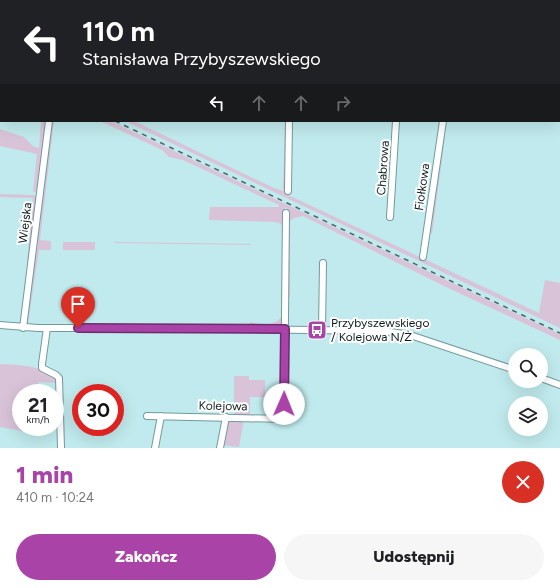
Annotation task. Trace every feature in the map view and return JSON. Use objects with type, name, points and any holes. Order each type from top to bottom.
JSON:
[{"type":"street","name":"Wiejska","points":[[22,328],[49,122]]},
{"type":"street","points":[[288,192],[289,122]]},
{"type":"street","name":"Chabrowa","points":[[390,217],[396,122]]},
{"type":"street","name":"Fiołkowa","points":[[424,257],[443,122]]},
{"type":"street","name":"Kolejowa","points":[[147,416],[284,418],[286,213]]},
{"type":"street","points":[[322,330],[323,263]]},
{"type":"street","points":[[0,325],[22,328],[285,329],[397,332],[508,368]]},
{"type":"street","points":[[47,328],[42,368],[59,378],[61,448]]},
{"type":"street","points":[[548,380],[560,384]]},
{"type":"street","points":[[155,448],[161,416]]},
{"type":"street","points":[[220,448],[226,418]]},
{"type":"shaded area","points":[[41,122],[47,122],[38,191],[33,192],[37,154],[0,146],[0,129],[24,137],[33,146],[39,148]]},
{"type":"shaded area","points":[[51,122],[54,122],[40,240],[51,241],[51,250],[39,250],[28,324],[25,324]]},
{"type":"shaded area","points":[[102,122],[113,122],[560,334],[560,340],[448,288],[303,216],[294,218],[290,221],[290,297],[287,296],[287,208],[285,207],[283,325],[250,325],[250,322],[258,324],[271,324],[281,317],[283,226],[275,222],[209,220],[210,207],[279,207],[279,205],[183,160],[169,157],[162,150]]},
{"type":"shaded area","points":[[127,122],[136,122],[283,191],[285,122],[287,122],[286,194],[539,313],[545,280],[560,283],[560,328]]},
{"type":"shaded area","points":[[441,136],[445,137],[432,234],[429,231]]},
{"type":"shaded area","points":[[0,194],[35,195],[37,198],[29,262],[27,262],[33,198],[0,197]]},
{"type":"shaded area","points":[[63,242],[95,242],[95,250],[63,250]]},
{"type":"shaded area","points":[[115,243],[251,244],[251,245]]},
{"type":"shaded area","points":[[0,364],[41,369],[53,377],[56,383],[38,382],[38,384],[12,384],[12,429],[0,427]]},
{"type":"shaded area","points":[[234,376],[249,376],[249,380],[265,380],[265,397],[250,397],[250,416],[234,416]]},
{"type":"shaded area","points":[[244,419],[239,447],[223,445],[228,420]]},
{"type":"railway","points":[[117,122],[560,333]]},
{"type":"place","name":"Przybyszewskiego / Kolejowa N/Ż","points":[[317,330]]},
{"type":"route","points":[[78,328],[285,329],[284,404]]}]
